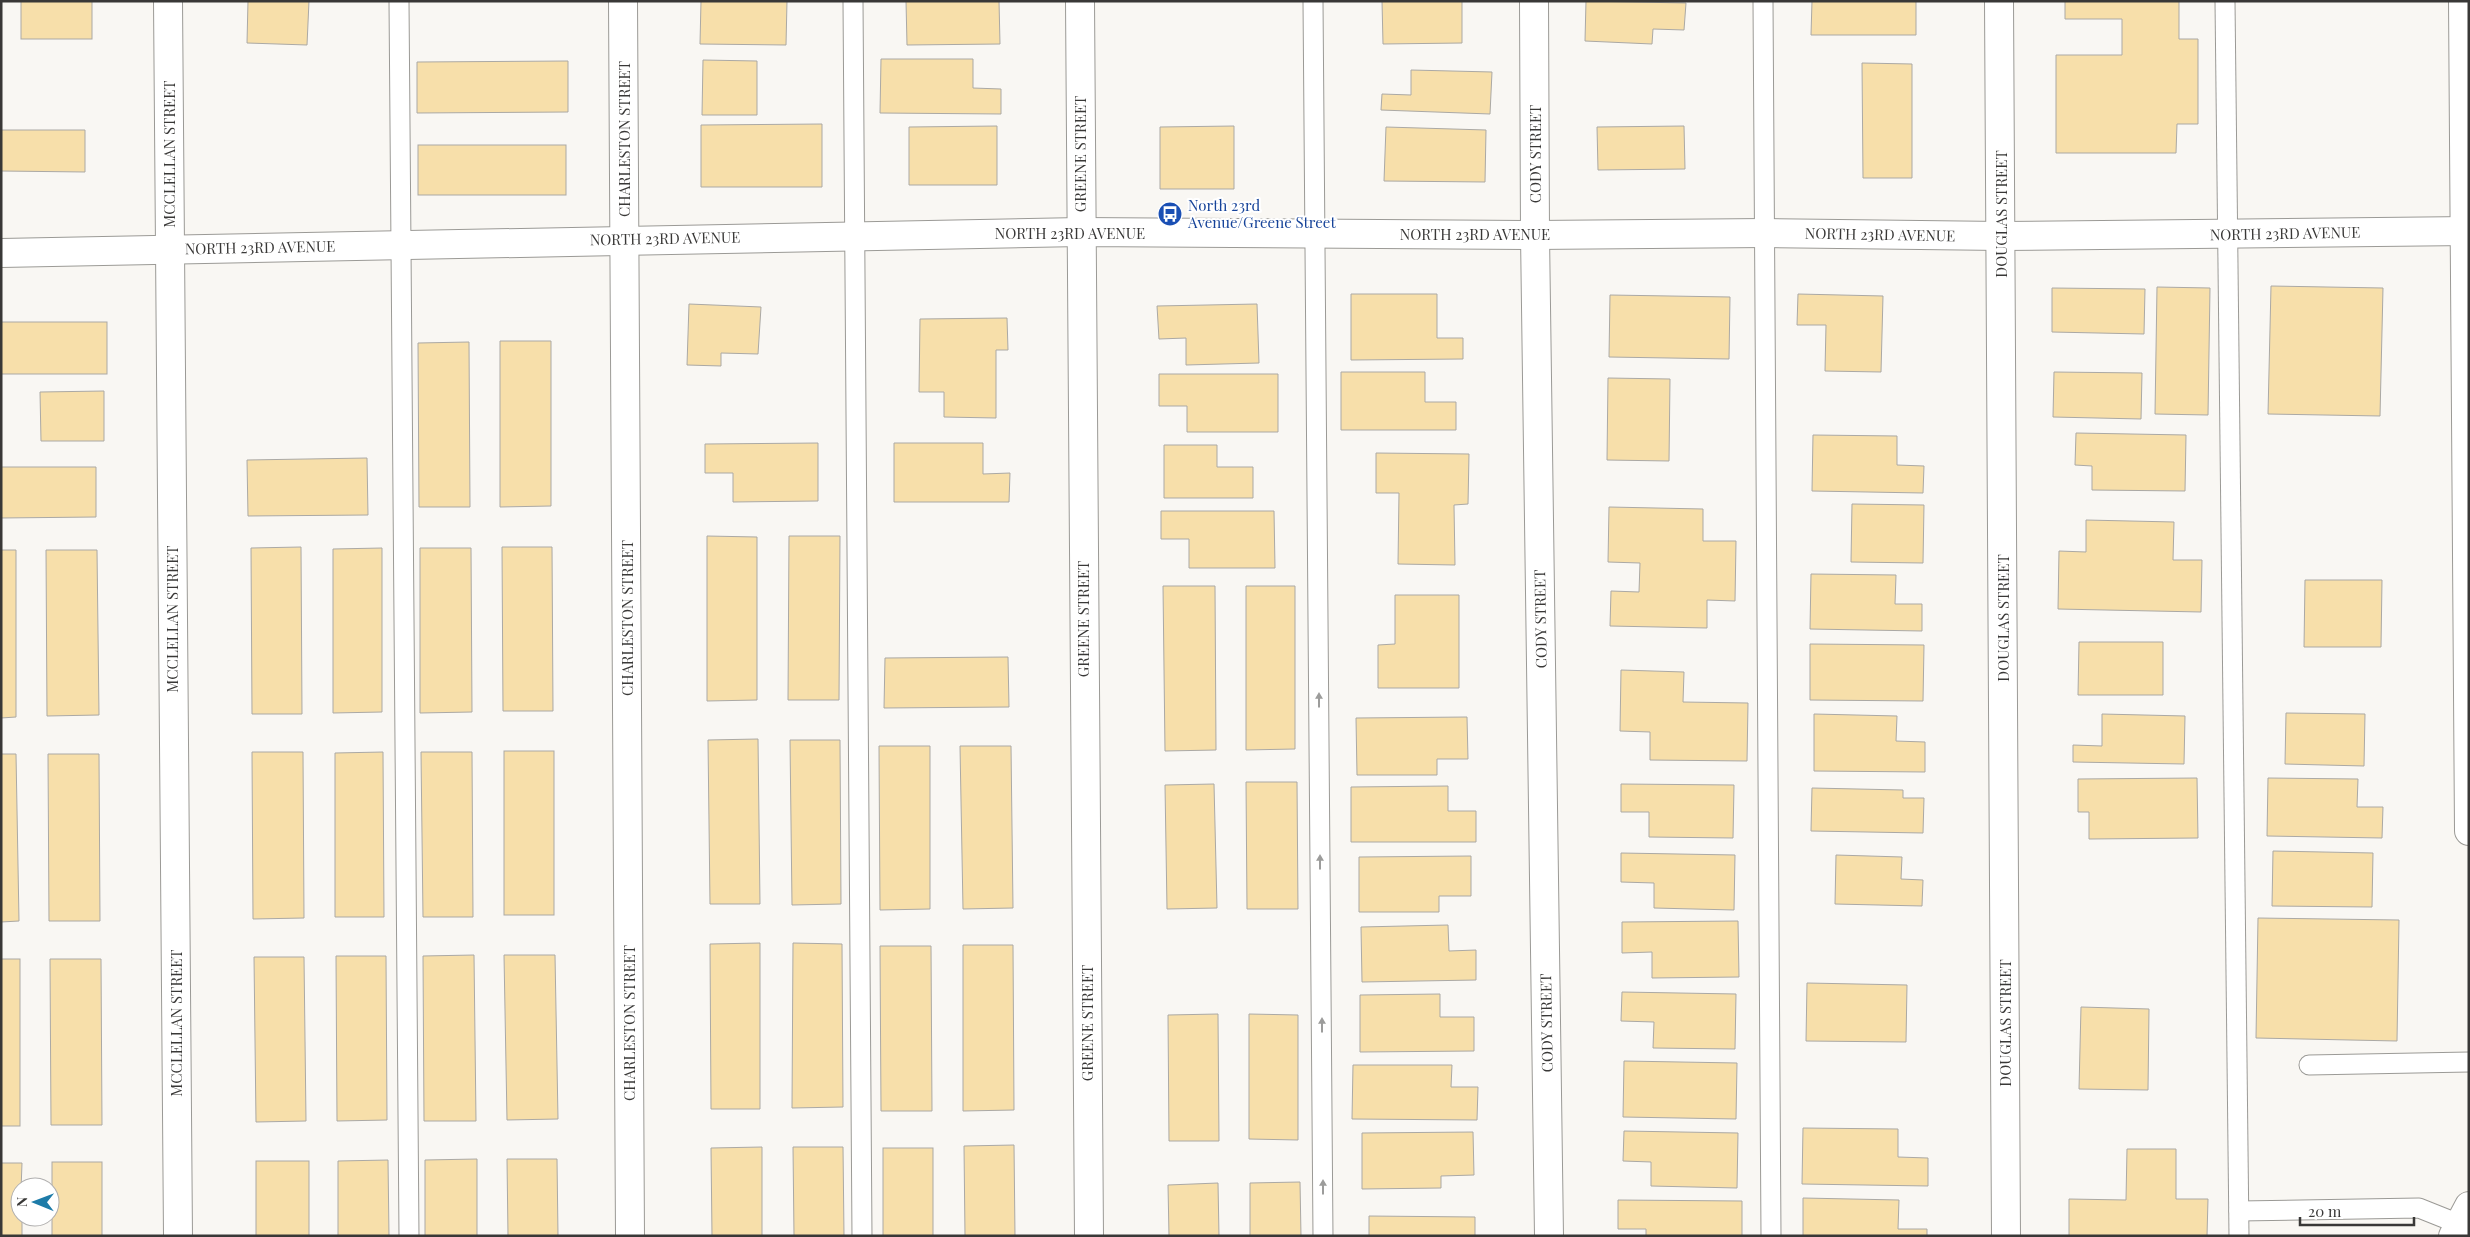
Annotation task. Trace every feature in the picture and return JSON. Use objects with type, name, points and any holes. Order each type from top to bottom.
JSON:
[{"type":"street","name":"MCCLELLAN STREET","points":[[168,1],[178,1236]]},
{"type":"street","name":"CHARLESTON STREET","points":[[623,1],[630,1236]]},
{"type":"street","name":"GREENE STREET","points":[[1080,1],[1080,232],[1089,1236]]},
{"type":"street","name":"CODY STREET","points":[[1534,1],[1535,235],[1549,1236]]},
{"type":"street","name":"DOUGLAS STREET","points":[[1999,1],[2006,1236]]},
{"type":"street","points":[[2464,1],[2467,231],[2469,831]]},
{"type":"street","name":"NORTH 23RD AVENUE","points":[[1,253],[625,239],[1080,232],[1535,235],[1765,233],[2001,236],[2467,231]]},
{"type":"lane","points":[[399,1],[408,1236]]},
{"type":"lane","points":[[853,1],[862,1236]]},
{"type":"lane","points":[[1313,1],[1323,1236]]},
{"type":"lane","points":[[1763,1],[1771,1236]]},
{"type":"lane","points":[[2225,1],[2239,1236]]},
{"type":"lane","points":[[2309,1065],[2469,1062]]},
{"type":"lane","points":[[2239,1211],[2419,1208],[2460,1222]]},
{"type":"building","points":[[21,1],[92,1],[92,39],[21,39]]},
{"type":"building","points":[[248,1],[309,1],[307,45],[247,43]]},
{"type":"building","points":[[701,1],[787,1],[786,45],[700,44]]},
{"type":"building","points":[[906,1],[999,1],[1000,44],[907,45]]},
{"type":"building","points":[[1382,1],[1462,1],[1462,43],[1383,44]]},
{"type":"building","points":[[1586,1],[1686,3],[1684,30],[1653,29],[1652,44],[1585,41]]},
{"type":"building","points":[[1812,1],[1916,1],[1916,35],[1811,35]]},
{"type":"building","points":[[2065,1],[2179,1],[2179,39],[2198,39],[2198,124],[2177,124],[2176,153],[2056,153],[2056,55],[2122,55],[2122,19],[2065,19]]},
{"type":"building","points":[[881,59],[973,59],[973,88],[1001,89],[1001,114],[880,113]]},
{"type":"building","points":[[703,60],[757,61],[757,115],[702,115]]},
{"type":"building","points":[[568,61],[568,112],[417,113],[417,62]]},
{"type":"building","points":[[1862,63],[1912,64],[1912,178],[1863,178]]},
{"type":"building","points":[[1411,70],[1492,72],[1490,114],[1381,110],[1382,94],[1411,95]]},
{"type":"building","points":[[822,124],[822,187],[701,187],[701,125]]},
{"type":"building","points":[[997,126],[997,185],[909,185],[909,127]]},
{"type":"building","points":[[1234,126],[1234,189],[1160,189],[1160,127]]},
{"type":"building","points":[[1684,126],[1685,169],[1598,170],[1597,127]]},
{"type":"building","points":[[1386,127],[1486,130],[1485,182],[1384,181]]},
{"type":"building","points":[[1,130],[85,130],[85,172],[1,171]]},
{"type":"building","points":[[418,145],[566,145],[566,195],[418,195]]},
{"type":"building","points":[[2271,286],[2383,288],[2380,416],[2268,414]]},
{"type":"building","points":[[2157,287],[2210,288],[2208,415],[2155,414]]},
{"type":"building","points":[[2052,288],[2145,289],[2144,334],[2052,332]]},
{"type":"building","points":[[1351,294],[1437,294],[1437,338],[1463,338],[1463,359],[1351,360]]},
{"type":"building","points":[[1798,294],[1883,296],[1881,372],[1825,371],[1826,325],[1797,325]]},
{"type":"building","points":[[1610,295],[1730,297],[1729,359],[1609,357]]},
{"type":"building","points":[[689,304],[761,307],[758,354],[721,353],[721,366],[687,365]]},
{"type":"building","points":[[1257,304],[1259,363],[1186,365],[1186,338],[1159,339],[1157,306]]},
{"type":"building","points":[[1007,318],[1008,350],[996,350],[996,418],[944,417],[944,392],[919,392],[920,319]]},
{"type":"building","points":[[1,322],[107,322],[107,374],[1,374]]},
{"type":"building","points":[[500,341],[551,341],[551,506],[500,507]]},
{"type":"building","points":[[469,342],[470,507],[419,507],[418,343]]},
{"type":"building","points":[[1341,372],[1425,372],[1425,402],[1456,402],[1456,430],[1341,430]]},
{"type":"building","points":[[2054,372],[2142,373],[2141,419],[2053,417]]},
{"type":"building","points":[[1159,374],[1278,374],[1278,432],[1187,432],[1187,406],[1159,406]]},
{"type":"building","points":[[1608,378],[1670,379],[1669,461],[1607,460]]},
{"type":"building","points":[[104,391],[104,441],[41,441],[40,392]]},
{"type":"building","points":[[2076,433],[2186,435],[2185,491],[2092,490],[2092,466],[2075,465]]},
{"type":"building","points":[[1813,435],[1897,436],[1897,465],[1924,466],[1923,493],[1812,491]]},
{"type":"building","points":[[818,443],[818,501],[733,502],[733,473],[705,473],[705,444]]},
{"type":"building","points":[[894,443],[983,443],[983,474],[1010,473],[1009,502],[894,502]]},
{"type":"building","points":[[1164,445],[1217,445],[1217,467],[1253,467],[1253,498],[1164,498]]},
{"type":"building","points":[[1376,453],[1469,454],[1468,504],[1454,505],[1455,565],[1398,564],[1399,493],[1376,493]]},
{"type":"building","points":[[367,458],[368,515],[248,516],[247,460]]},
{"type":"building","points":[[1,467],[96,467],[96,517],[1,518]]},
{"type":"building","points":[[1852,504],[1924,505],[1923,563],[1851,562]]},
{"type":"building","points":[[1609,507],[1703,509],[1703,541],[1736,541],[1735,601],[1707,600],[1707,628],[1610,626],[1611,591],[1639,592],[1640,563],[1608,562]]},
{"type":"building","points":[[1161,511],[1274,511],[1275,568],[1189,568],[1189,539],[1161,539]]},
{"type":"building","points":[[2086,520],[2174,522],[2173,560],[2202,560],[2201,612],[2058,609],[2059,551],[2086,552]]},
{"type":"building","points":[[707,536],[757,537],[757,700],[707,701]]},
{"type":"building","points":[[789,536],[840,536],[839,700],[788,700]]},
{"type":"building","points":[[301,547],[302,714],[252,714],[251,548]]},
{"type":"building","points":[[502,547],[552,547],[553,711],[503,711]]},
{"type":"building","points":[[382,548],[382,712],[333,713],[333,549]]},
{"type":"building","points":[[420,548],[471,548],[472,712],[420,713]]},
{"type":"building","points":[[1,550],[16,550],[16,717],[1,718]]},
{"type":"building","points":[[46,550],[97,550],[99,715],[47,716]]},
{"type":"building","points":[[1811,574],[1896,575],[1895,604],[1922,604],[1922,631],[1810,629]]},
{"type":"building","points":[[2305,580],[2382,580],[2381,647],[2304,647]]},
{"type":"building","points":[[1163,586],[1215,586],[1216,750],[1165,751]]},
{"type":"building","points":[[1246,586],[1295,586],[1295,749],[1246,750]]},
{"type":"building","points":[[1395,595],[1459,595],[1459,688],[1378,688],[1378,645],[1395,644]]},
{"type":"building","points":[[2079,642],[2163,642],[2163,695],[2078,695]]},
{"type":"building","points":[[1810,644],[1924,645],[1923,701],[1810,700]]},
{"type":"building","points":[[1008,657],[1009,707],[884,708],[885,658]]},
{"type":"building","points":[[1621,670],[1684,672],[1683,702],[1748,703],[1747,761],[1650,760],[1650,732],[1620,731]]},
{"type":"building","points":[[2286,713],[2365,714],[2364,766],[2285,764]]},
{"type":"building","points":[[1814,714],[1897,716],[1896,741],[1925,742],[1925,772],[1814,771]]},
{"type":"building","points":[[2102,714],[2185,716],[2184,764],[2073,762],[2073,745],[2102,746]]},
{"type":"building","points":[[1467,717],[1468,759],[1437,759],[1437,775],[1357,775],[1356,718]]},
{"type":"building","points":[[758,739],[760,904],[710,904],[708,740]]},
{"type":"building","points":[[790,740],[840,740],[841,904],[792,905]]},
{"type":"building","points":[[879,746],[930,746],[930,909],[880,910]]},
{"type":"building","points":[[960,746],[1011,746],[1013,908],[963,909]]},
{"type":"building","points":[[504,751],[554,751],[554,915],[504,915]]},
{"type":"building","points":[[252,752],[303,752],[304,918],[253,919]]},
{"type":"building","points":[[383,752],[384,917],[335,917],[335,753]]},
{"type":"building","points":[[421,752],[472,752],[473,917],[423,917]]},
{"type":"building","points":[[1,754],[16,754],[19,921],[1,922]]},
{"type":"building","points":[[48,754],[99,754],[100,921],[49,921]]},
{"type":"building","points":[[2197,778],[2198,838],[2089,839],[2089,812],[2078,812],[2078,779]]},
{"type":"building","points":[[2268,778],[2358,779],[2357,807],[2383,807],[2382,838],[2267,836]]},
{"type":"building","points":[[1246,782],[1297,782],[1298,909],[1247,909]]},
{"type":"building","points":[[1214,784],[1217,908],[1167,909],[1165,785]]},
{"type":"building","points":[[1621,784],[1734,785],[1733,838],[1649,837],[1649,812],[1621,812]]},
{"type":"building","points":[[1448,786],[1448,811],[1476,811],[1476,842],[1351,842],[1351,787]]},
{"type":"building","points":[[1812,788],[1903,790],[1903,798],[1924,798],[1923,833],[1811,831]]},
{"type":"building","points":[[2273,851],[2373,853],[2372,907],[2272,906]]},
{"type":"building","points":[[1621,853],[1735,855],[1734,910],[1654,908],[1654,883],[1621,882]]},
{"type":"building","points":[[1836,855],[1902,857],[1901,879],[1923,880],[1922,906],[1835,904]]},
{"type":"building","points":[[1471,856],[1471,896],[1439,896],[1439,912],[1359,912],[1359,857]]},
{"type":"building","points":[[2258,918],[2399,920],[2397,1041],[2256,1038]]},
{"type":"building","points":[[1738,921],[1739,977],[1652,978],[1652,952],[1622,953],[1622,922]]},
{"type":"building","points":[[1448,925],[1449,951],[1476,950],[1476,980],[1362,982],[1361,927]]},
{"type":"building","points":[[760,943],[760,1109],[711,1109],[710,944]]},
{"type":"building","points":[[793,943],[842,944],[843,1107],[792,1108]]},
{"type":"building","points":[[963,945],[1013,945],[1014,1110],[963,1111]]},
{"type":"building","points":[[880,946],[931,946],[932,1111],[881,1111]]},
{"type":"building","points":[[474,955],[476,1121],[424,1121],[423,956]]},
{"type":"building","points":[[504,955],[555,955],[558,1119],[507,1120]]},
{"type":"building","points":[[336,956],[386,956],[387,1120],[337,1121]]},
{"type":"building","points":[[254,957],[304,957],[306,1121],[256,1122]]},
{"type":"building","points":[[1,959],[20,959],[20,1126],[1,1126]]},
{"type":"building","points":[[50,959],[101,959],[102,1125],[51,1125]]},
{"type":"building","points":[[1807,983],[1907,985],[1906,1042],[1806,1041]]},
{"type":"building","points":[[1622,992],[1736,994],[1735,1049],[1653,1048],[1654,1022],[1621,1021]]},
{"type":"building","points":[[1440,994],[1440,1017],[1474,1017],[1474,1051],[1360,1052],[1360,995]]},
{"type":"building","points":[[2081,1007],[2149,1009],[2148,1090],[2079,1089]]},
{"type":"building","points":[[1218,1014],[1219,1141],[1169,1141],[1168,1015]]},
{"type":"building","points":[[1249,1014],[1298,1015],[1298,1140],[1249,1139]]},
{"type":"building","points":[[1624,1061],[1737,1063],[1736,1119],[1623,1117]]},
{"type":"building","points":[[1353,1065],[1452,1065],[1451,1087],[1478,1087],[1477,1120],[1352,1119]]},
{"type":"building","points":[[1803,1128],[1898,1129],[1898,1157],[1928,1158],[1928,1186],[1802,1184]]},
{"type":"building","points":[[1624,1131],[1738,1133],[1737,1188],[1651,1186],[1651,1162],[1623,1161]]},
{"type":"building","points":[[1473,1132],[1474,1175],[1441,1176],[1441,1188],[1362,1189],[1362,1133]]},
{"type":"building","points":[[1014,1145],[1015,1236],[965,1236],[964,1146]]},
{"type":"building","points":[[762,1147],[762,1236],[712,1236],[711,1148]]},
{"type":"building","points":[[793,1147],[843,1147],[844,1236],[794,1236]]},
{"type":"building","points":[[883,1148],[933,1148],[933,1236],[883,1236]]},
{"type":"building","points":[[2127,1149],[2176,1149],[2176,1199],[2208,1199],[2207,1236],[2069,1236],[2069,1199],[2126,1200]]},
{"type":"building","points":[[477,1159],[477,1236],[425,1236],[425,1160]]},
{"type":"building","points":[[507,1159],[557,1159],[558,1236],[508,1236]]},
{"type":"building","points":[[388,1160],[389,1236],[338,1236],[338,1161]]},
{"type":"building","points":[[256,1161],[309,1161],[309,1236],[256,1236]]},
{"type":"building","points":[[52,1162],[102,1162],[102,1236],[52,1236],[52,1227],[60,1227],[60,1177],[52,1177]]},
{"type":"building","points":[[1,1163],[22,1163],[21,1177],[10,1177],[10,1227],[22,1227],[22,1236],[1,1236]]},
{"type":"building","points":[[1300,1182],[1301,1236],[1250,1236],[1250,1183]]},
{"type":"building","points":[[1218,1183],[1219,1236],[1169,1236],[1168,1185]]},
{"type":"building","points":[[1803,1198],[1899,1200],[1898,1229],[1927,1229],[1927,1236],[1803,1236]]},
{"type":"building","points":[[1618,1200],[1742,1201],[1742,1236],[1646,1236],[1646,1229],[1618,1229]]},
{"type":"building","points":[[1369,1216],[1475,1217],[1475,1236],[1369,1236]]},
{"type":"place","name":"North 23rd Avenue/Greene Street","points":[[1170,214]]}]
